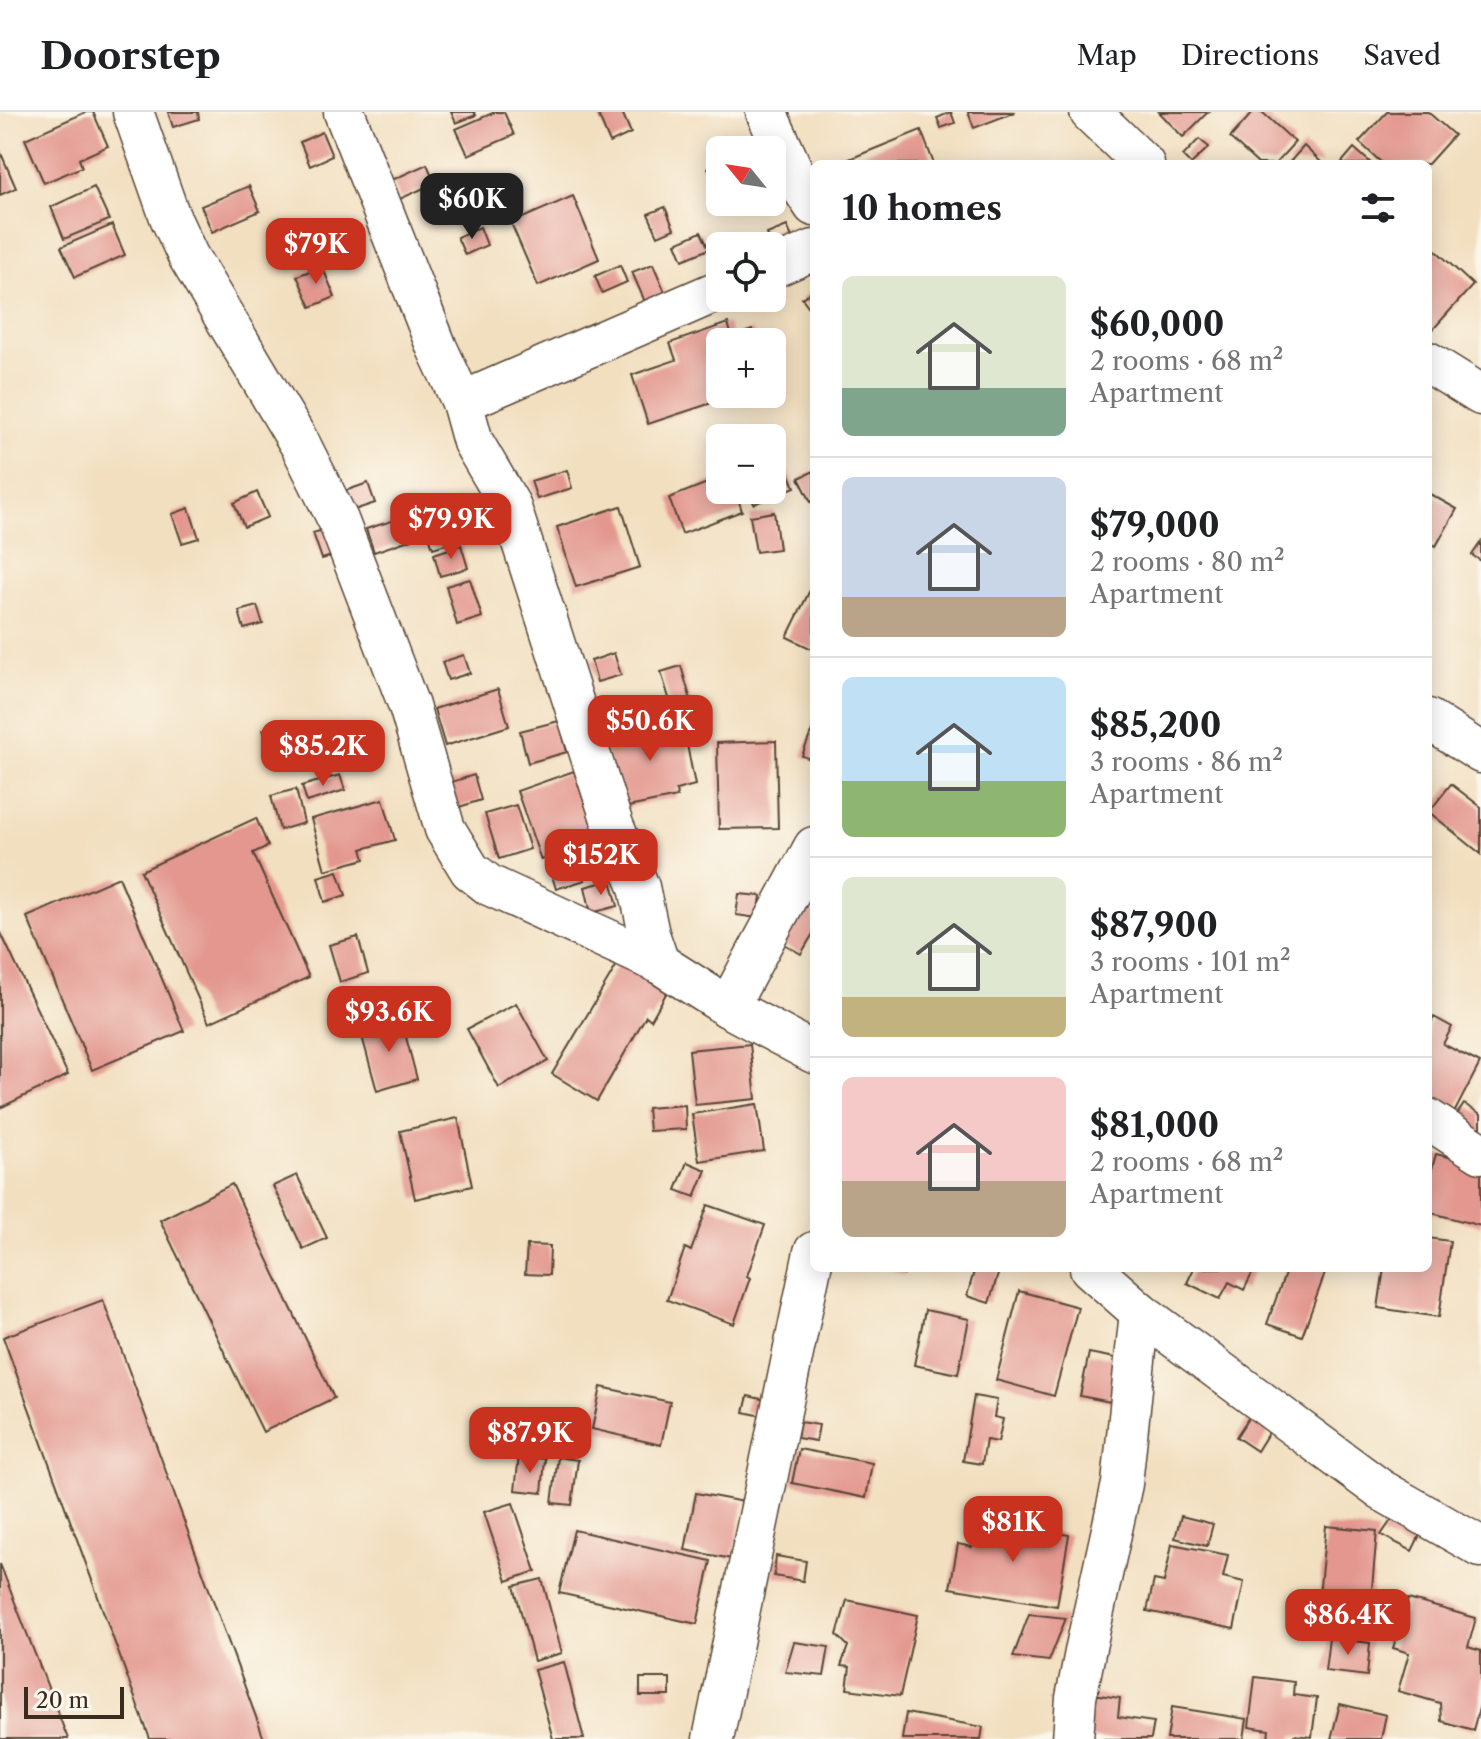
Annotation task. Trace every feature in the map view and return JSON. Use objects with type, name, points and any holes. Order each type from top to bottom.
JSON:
[{"type":"street","points":[[133,112],[170,217],[188,256],[301,446],[338,520],[409,706],[445,829],[457,852],[470,870],[489,885],[659,963],[728,1007],[810,1051]]},
{"type":"street","points":[[344,112],[437,348],[462,402],[473,442],[510,505],[613,825],[639,887],[659,963]]},
{"type":"street","points":[[766,112],[798,182],[810,200]]},
{"type":"street","points":[[1090,112],[1140,160]]},
{"type":"street","points":[[786,262],[810,252]]},
{"type":"street","points":[[462,402],[706,296]]},
{"type":"street","points":[[1432,364],[1481,395]]},
{"type":"street","points":[[1432,722],[1481,753]]},
{"type":"street","points":[[728,1007],[810,854]]},
{"type":"street","points":[[1432,1122],[1481,1153]]},
{"type":"street","points":[[713,1739],[810,1271]]},
{"type":"street","points":[[1095,1272],[1140,1312],[1381,1490],[1481,1547]]},
{"type":"street","points":[[1073,1739],[1076,1698],[1122,1484],[1140,1312]]},
{"type":"building","points":[[86,112],[93,112],[108,146],[79,159],[82,167],[44,183],[25,139]]},
{"type":"building","points":[[168,112],[198,112],[199,119],[173,127]]},
{"type":"building","points":[[451,112],[474,112],[476,115],[456,123]]},
{"type":"building","points":[[495,112],[504,112],[514,135],[468,155],[456,129]]},
{"type":"building","points":[[597,112],[622,112],[631,133],[610,143]]},
{"type":"building","points":[[951,112],[955,123],[941,128],[937,118]]},
{"type":"building","points":[[968,112],[1015,112],[974,128]]},
{"type":"building","points":[[1159,112],[1208,112],[1183,137]]},
{"type":"building","points":[[1253,112],[1262,112],[1295,142],[1279,160],[1254,160],[1230,138]]},
{"type":"building","points":[[1387,112],[1428,112],[1454,135],[1432,160],[1379,160],[1359,142]]},
{"type":"building","points":[[921,130],[932,160],[847,160]]},
{"type":"building","points":[[322,132],[332,156],[310,166],[300,142]]},
{"type":"building","points":[[1199,139],[1209,147],[1195,160],[1187,160],[1183,156]]},
{"type":"building","points":[[1304,146],[1319,160],[1292,160]]},
{"type":"building","points":[[1354,148],[1368,160],[1344,160]]},
{"type":"building","points":[[0,151],[16,188],[0,195]]},
{"type":"building","points":[[427,164],[435,183],[400,199],[392,180]]},
{"type":"building","points":[[249,186],[260,211],[212,232],[201,206]]},
{"type":"building","points":[[94,187],[109,220],[64,239],[51,207]]},
{"type":"building","points":[[573,196],[599,259],[538,286],[511,223]]},
{"type":"building","points":[[665,207],[674,229],[658,236],[648,214]]},
{"type":"building","points":[[112,225],[125,255],[75,277],[61,247]]},
{"type":"building","points":[[787,226],[795,244],[786,248],[786,232],[772,232]]},
{"type":"building","points":[[480,227],[487,245],[465,255],[457,237]]},
{"type":"building","points":[[701,232],[706,250],[683,260],[676,243]]},
{"type":"building","points":[[1432,247],[1473,285],[1432,331]]},
{"type":"building","points":[[653,264],[665,292],[645,302],[632,272]]},
{"type":"building","points":[[620,265],[627,282],[602,293],[595,276]]},
{"type":"building","points":[[322,266],[335,297],[311,307],[297,276]]},
{"type":"building","points":[[810,293],[810,309],[802,298]]},
{"type":"building","points":[[706,331],[706,405],[648,424],[632,375],[676,360],[670,343]]},
{"type":"building","points":[[786,465],[795,487],[786,491]]},
{"type":"building","points":[[567,470],[572,488],[537,499],[531,481]]},
{"type":"building","points":[[810,473],[810,500],[799,478]]},
{"type":"building","points":[[368,483],[375,503],[348,512],[342,492]]},
{"type":"building","points":[[706,483],[706,504],[740,504],[742,511],[682,534],[669,498]]},
{"type":"building","points":[[257,492],[268,517],[244,527],[234,503]]},
{"type":"building","points":[[1432,495],[1457,509],[1436,546],[1432,544]]},
{"type":"building","points":[[621,506],[640,567],[576,587],[557,527]]},
{"type":"building","points":[[189,508],[199,538],[182,543],[172,514]]},
{"type":"building","points":[[774,512],[779,549],[756,552],[750,516]]},
{"type":"building","points":[[405,517],[412,539],[374,552],[366,529]]},
{"type":"building","points":[[444,517],[452,542],[433,548],[425,523]]},
{"type":"building","points":[[330,528],[338,554],[322,559],[313,533]]},
{"type":"building","points":[[1481,542],[1481,561],[1472,555]]},
{"type":"building","points":[[461,545],[468,568],[440,576],[434,554]]},
{"type":"building","points":[[470,579],[482,617],[457,625],[446,586]]},
{"type":"building","points":[[810,590],[810,648],[787,637]]},
{"type":"building","points":[[257,606],[263,624],[244,629],[239,611]]},
{"type":"building","points":[[614,653],[621,675],[597,682],[591,661]]},
{"type":"building","points":[[464,655],[470,673],[448,680],[442,662]]},
{"type":"building","points":[[681,666],[692,704],[673,711],[661,672]]},
{"type":"building","points":[[498,689],[509,726],[445,746],[434,709]]},
{"type":"building","points":[[284,720],[292,738],[271,748],[263,730]]},
{"type":"building","points":[[682,720],[695,785],[676,790],[677,797],[623,808],[601,738]]},
{"type":"building","points":[[559,721],[567,752],[528,763],[520,731]]},
{"type":"building","points":[[810,735],[810,759],[802,756]]},
{"type":"building","points":[[776,741],[778,828],[719,829],[717,743]]},
{"type":"building","points":[[574,771],[597,841],[541,860],[517,791]]},
{"type":"building","points":[[340,775],[345,790],[307,802],[302,786]]},
{"type":"building","points":[[474,775],[481,800],[450,810],[442,785]]},
{"type":"building","points":[[1451,784],[1481,807],[1481,854],[1432,814],[1432,808]]},
{"type":"building","points":[[296,789],[304,823],[280,830],[271,796]]},
{"type":"building","points":[[383,799],[395,840],[362,849],[365,859],[325,870],[311,819]]},
{"type":"building","points":[[516,805],[530,849],[499,859],[485,814]]},
{"type":"building","points":[[256,818],[268,846],[253,853],[309,977],[209,1023],[141,871]]},
{"type":"building","points":[[579,860],[585,880],[556,889],[550,869]]},
{"type":"building","points":[[338,871],[346,895],[325,902],[318,877]]},
{"type":"building","points":[[119,877],[184,1031],[92,1070],[27,917]]},
{"type":"building","points":[[611,880],[618,906],[591,913],[585,887]]},
{"type":"building","points":[[739,894],[761,896],[758,918],[736,915]]},
{"type":"building","points":[[805,898],[810,901],[810,939],[801,954],[779,941]]},
{"type":"building","points":[[0,931],[68,1075],[0,1108]]},
{"type":"building","points":[[358,937],[368,973],[340,982],[329,945]]},
{"type":"building","points":[[618,963],[667,992],[651,1020],[646,1016],[597,1101],[552,1074]]},
{"type":"building","points":[[516,1003],[548,1061],[499,1088],[467,1029]]},
{"type":"building","points":[[1434,1017],[1452,1027],[1443,1044],[1480,1063],[1453,1115],[1432,1104]]},
{"type":"building","points":[[401,1018],[417,1079],[377,1091],[360,1029]]},
{"type":"building","points":[[750,1044],[756,1099],[695,1105],[689,1050]]},
{"type":"building","points":[[757,1104],[764,1151],[699,1161],[692,1114]]},
{"type":"building","points":[[1464,1104],[1481,1114],[1481,1147],[1449,1127]]},
{"type":"building","points":[[685,1105],[686,1129],[649,1131],[647,1108]]},
{"type":"building","points":[[458,1118],[472,1186],[415,1199],[400,1131]]},
{"type":"building","points":[[1436,1154],[1481,1165],[1481,1226],[1432,1213],[1432,1168]]},
{"type":"building","points":[[687,1162],[706,1170],[695,1197],[676,1190]]},
{"type":"building","points":[[297,1175],[327,1238],[303,1249],[273,1186]]},
{"type":"building","points":[[232,1184],[334,1398],[263,1432],[160,1220]]},
{"type":"building","points":[[708,1205],[765,1225],[734,1324],[667,1300],[685,1248],[691,1251]]},
{"type":"building","points":[[1432,1239],[1450,1241],[1439,1317],[1378,1308],[1383,1272],[1432,1272]]},
{"type":"building","points":[[527,1245],[550,1246],[549,1275],[525,1274]]},
{"type":"building","points":[[974,1272],[999,1272],[989,1303],[967,1296]]},
{"type":"building","points":[[1192,1272],[1253,1272],[1244,1290],[1229,1282],[1220,1299],[1187,1283]]},
{"type":"building","points":[[1286,1272],[1326,1272],[1302,1336],[1267,1324]]},
{"type":"building","points":[[1019,1291],[1078,1307],[1054,1396],[996,1380]]},
{"type":"building","points":[[103,1300],[264,1739],[150,1739],[3,1337]]},
{"type":"building","points":[[925,1310],[969,1319],[958,1374],[914,1365]]},
{"type":"building","points":[[1089,1353],[1125,1360],[1116,1403],[1080,1396]]},
{"type":"building","points":[[601,1387],[670,1402],[661,1445],[592,1429]]},
{"type":"building","points":[[748,1396],[766,1400],[762,1416],[744,1412]]},
{"type":"building","points":[[974,1396],[997,1400],[994,1417],[1003,1419],[998,1442],[986,1440],[982,1464],[963,1461]]},
{"type":"building","points":[[1249,1417],[1270,1430],[1257,1451],[1236,1437]]},
{"type":"building","points":[[800,1422],[819,1425],[816,1441],[797,1438]]},
{"type":"building","points":[[799,1449],[872,1463],[866,1498],[792,1483]]},
{"type":"building","points":[[519,1456],[545,1459],[542,1493],[515,1490]]},
{"type":"building","points":[[558,1457],[578,1460],[572,1505],[552,1503]]},
{"type":"building","points":[[696,1493],[744,1502],[732,1559],[685,1550]]},
{"type":"building","points":[[513,1503],[536,1571],[507,1581],[484,1512]]},
{"type":"building","points":[[1181,1516],[1213,1524],[1207,1546],[1175,1538]]},
{"type":"building","points":[[1392,1519],[1421,1533],[1412,1551],[1381,1535]]},
{"type":"building","points":[[990,1521],[1069,1535],[1057,1606],[950,1588],[958,1544],[972,1547],[977,1536],[987,1536]]},
{"type":"building","points":[[1326,1526],[1377,1531],[1371,1600],[1319,1596]]},
{"type":"building","points":[[574,1530],[711,1561],[697,1624],[559,1593]]},
{"type":"building","points":[[1172,1544],[1228,1555],[1223,1577],[1244,1582],[1234,1629],[1147,1611],[1154,1580],[1164,1582]]},
{"type":"building","points":[[776,1556],[806,1561],[803,1581],[774,1576]]},
{"type":"building","points":[[0,1564],[68,1739],[0,1739]]},
{"type":"building","points":[[542,1579],[562,1653],[534,1661],[514,1586]]},
{"type":"building","points":[[1408,1599],[1476,1618],[1468,1647],[1481,1651],[1481,1701],[1473,1730],[1441,1721],[1440,1703],[1398,1691],[1409,1653],[1393,1648]]},
{"type":"building","points":[[847,1600],[918,1615],[900,1696],[847,1689],[850,1667],[841,1666],[848,1646],[837,1635]]},
{"type":"building","points":[[1029,1614],[1066,1618],[1049,1661],[1013,1657]]},
{"type":"building","points":[[1329,1638],[1370,1643],[1367,1676],[1325,1671]]},
{"type":"building","points":[[794,1642],[829,1647],[824,1676],[785,1672]]},
{"type":"building","points":[[564,1662],[584,1739],[553,1739],[534,1670]]},
{"type":"building","points":[[1255,1677],[1294,1682],[1293,1695],[1317,1698],[1312,1737],[1294,1735],[1293,1739],[1268,1739],[1269,1730],[1249,1727]]},
{"type":"building","points":[[640,1678],[670,1678],[670,1696],[640,1696]]},
{"type":"building","points":[[1093,1694],[1120,1698],[1118,1717],[1154,1722],[1151,1739],[1086,1739]]},
{"type":"building","points":[[1340,1704],[1386,1715],[1381,1739],[1331,1739]]},
{"type":"building","points":[[1172,1707],[1247,1719],[1244,1739],[1167,1739]]},
{"type":"building","points":[[906,1713],[983,1727],[981,1739],[902,1739]]}]
